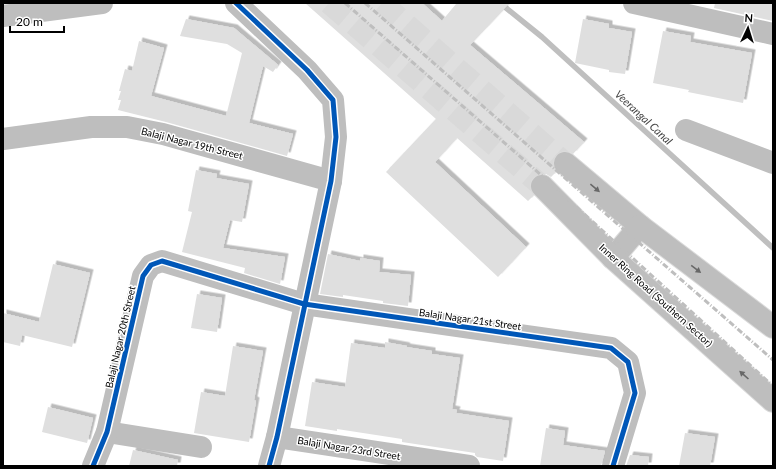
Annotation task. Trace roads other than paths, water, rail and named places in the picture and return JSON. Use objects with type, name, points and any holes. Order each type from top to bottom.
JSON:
[{"type":"street","points":[[3,16],[102,3]]},
{"type":"street","points":[[236,3],[307,70],[333,100],[336,137],[331,181],[277,437],[269,466]]},
{"type":"street","points":[[634,3],[708,11],[773,34]]},
{"type":"street","name":"Balaji Nagar 19th Street","points":[[3,139],[91,127],[127,127],[163,134],[331,181]]},
{"type":"street","points":[[686,130],[773,163]]},
{"type":"street","points":[[565,163],[640,226],[773,327]]},
{"type":"street","name":"Inner Ring Road (Southern Sector)","points":[[542,186],[614,258],[773,401]]},
{"type":"street","points":[[614,258],[640,226]]},
{"type":"street","name":"Balaji Nagar 20th Street","points":[[93,466],[106,432],[143,276],[151,265],[162,261],[304,304]]},
{"type":"street","name":"Balaji Nagar 21st Street","points":[[304,304],[611,348],[628,362],[635,393],[613,466]]},
{"type":"street","points":[[106,432],[201,447]]},
{"type":"street","name":"Balaji Nagar 23rd Street","points":[[277,437],[469,466]]},
{"type":"waterway","name":"Veerangal Canal","points":[[500,3],[542,37],[773,248]]},
{"type":"tunnel","points":[[329,3],[542,186]]},
{"type":"tunnel","points":[[382,3],[565,163]]},
{"type":"railway","points":[[345,3],[548,181],[773,386]]},
{"type":"railway","points":[[365,3],[773,360]]}]
